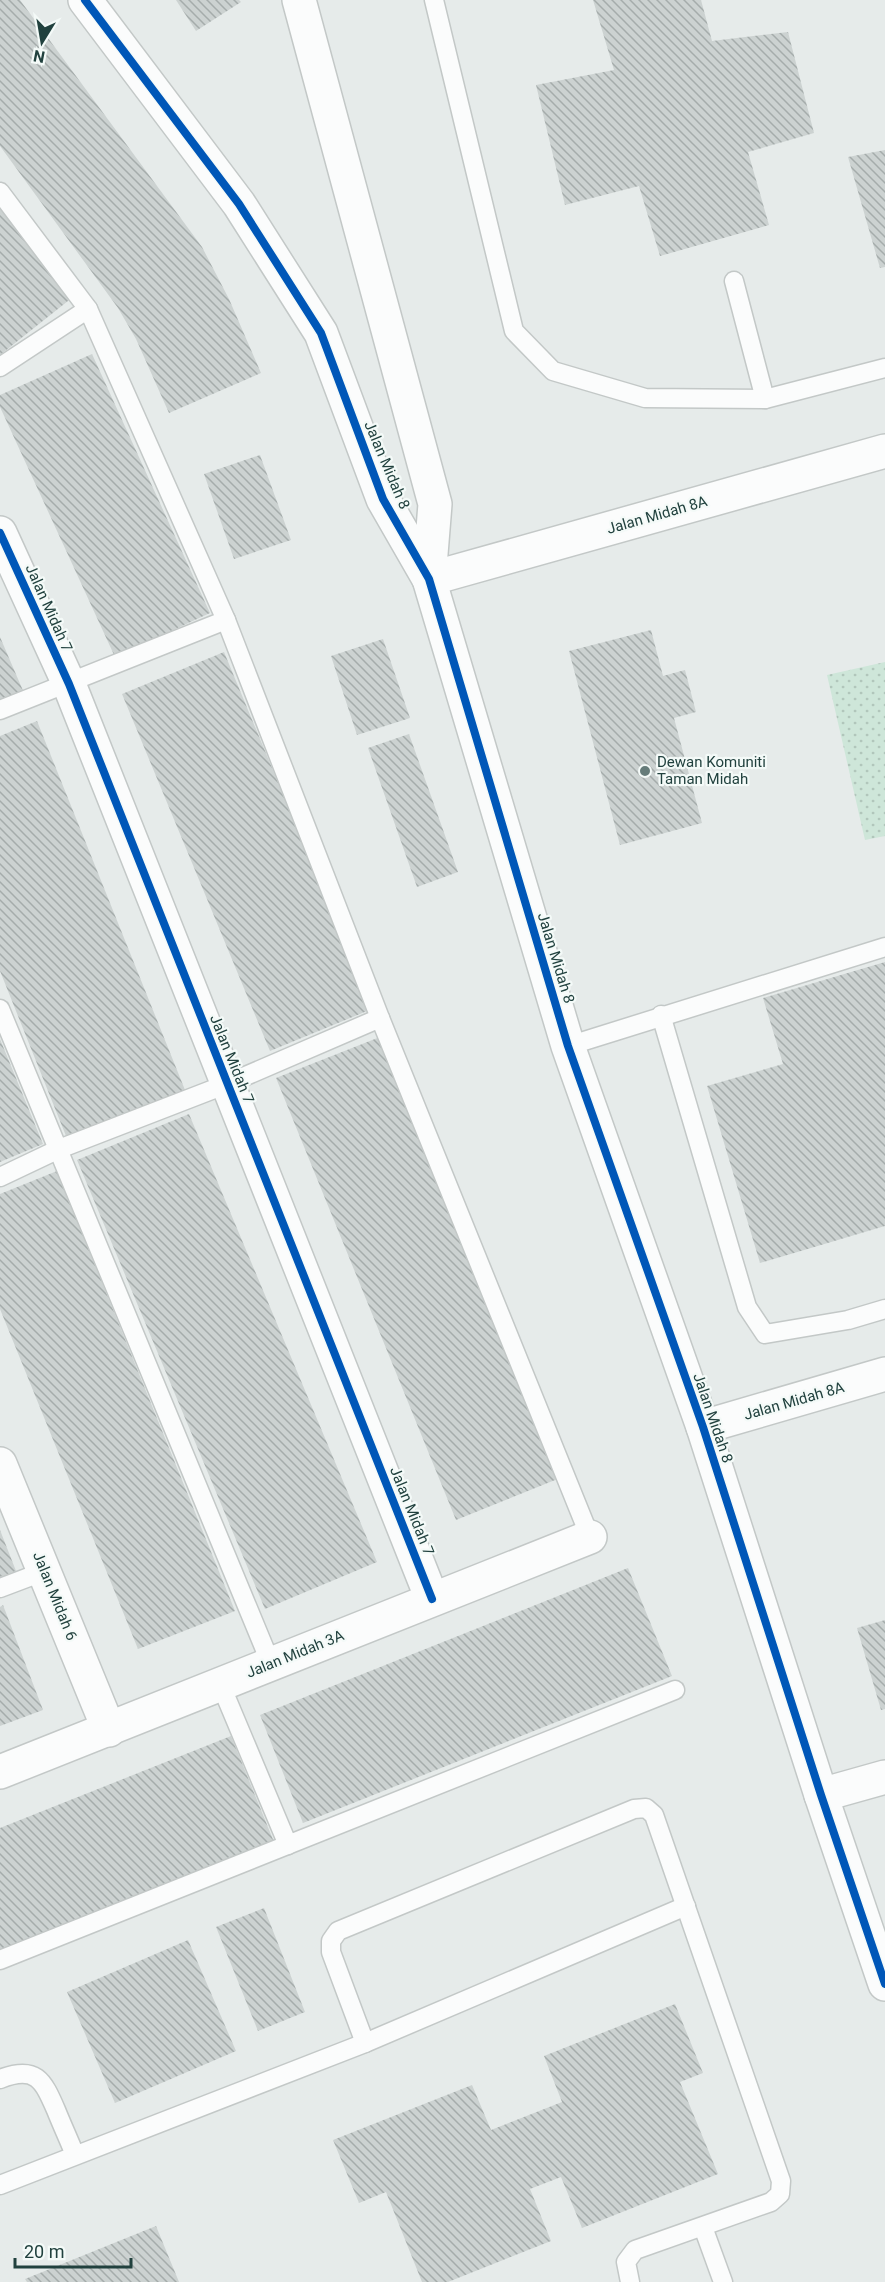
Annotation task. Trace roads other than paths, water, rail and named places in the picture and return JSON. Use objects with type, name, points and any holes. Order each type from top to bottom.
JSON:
[{"type":"street","name":"Jalan Midah 8","points":[[85,0],[239,204],[321,333],[383,499],[429,579],[568,1046],[703,1427],[821,1795],[885,1984]]},
{"type":"street","name":"Jalan Midah 8","points":[[299,0],[435,504],[429,579]]},
{"type":"street","name":"Jalan Midah 8A","points":[[429,579],[885,451]]},
{"type":"street","name":"Jalan Midah 7","points":[[0,533],[69,684],[432,1599]]},
{"type":"street","name":"Jalan Midah 8A","points":[[703,1427],[885,1374]]},
{"type":"street","name":"Jalan Midah 6","points":[[0,1464],[109,1730]]},
{"type":"street","name":"Jalan Midah 3A","points":[[0,1772],[590,1537]]},
{"type":"street","points":[[821,1795],[885,1776]]},
{"type":"lane","points":[[434,0],[514,331],[553,371],[645,398],[765,399],[885,368]]},
{"type":"lane","points":[[0,192],[88,309],[226,620],[380,1018],[590,1537]]},
{"type":"lane","points":[[734,281],[765,399]]},
{"type":"lane","points":[[0,367],[88,309]]},
{"type":"lane","points":[[0,710],[226,620]]},
{"type":"lane","points":[[568,1046],[661,1015],[885,947]]},
{"type":"lane","points":[[0,1009],[271,1664]]},
{"type":"lane","points":[[661,1015],[747,1307],[765,1334],[848,1320],[885,1309]]},
{"type":"lane","points":[[0,1177],[59,1149],[227,1083],[380,1018]]},
{"type":"lane","points":[[0,1588],[45,1571]]},
{"type":"lane","points":[[220,1683],[288,1845]]},
{"type":"lane","points":[[0,1960],[675,1690]]},
{"type":"lane","points":[[365,2043],[331,1952],[331,1941],[338,1931],[634,1809],[646,1808],[654,1815],[781,2181],[780,2194],[771,2202],[635,2250],[626,2262],[630,2282]]},
{"type":"lane","points":[[0,2185],[365,2043],[686,1906]]},
{"type":"lane","points":[[0,2079],[14,2074],[31,2074],[43,2082],[75,2155]]},
{"type":"lane","points":[[704,2227],[723,2282]]},
{"type":"place","name":"Dewan Komuniti Taman Midah","points":[[645,771]]}]
